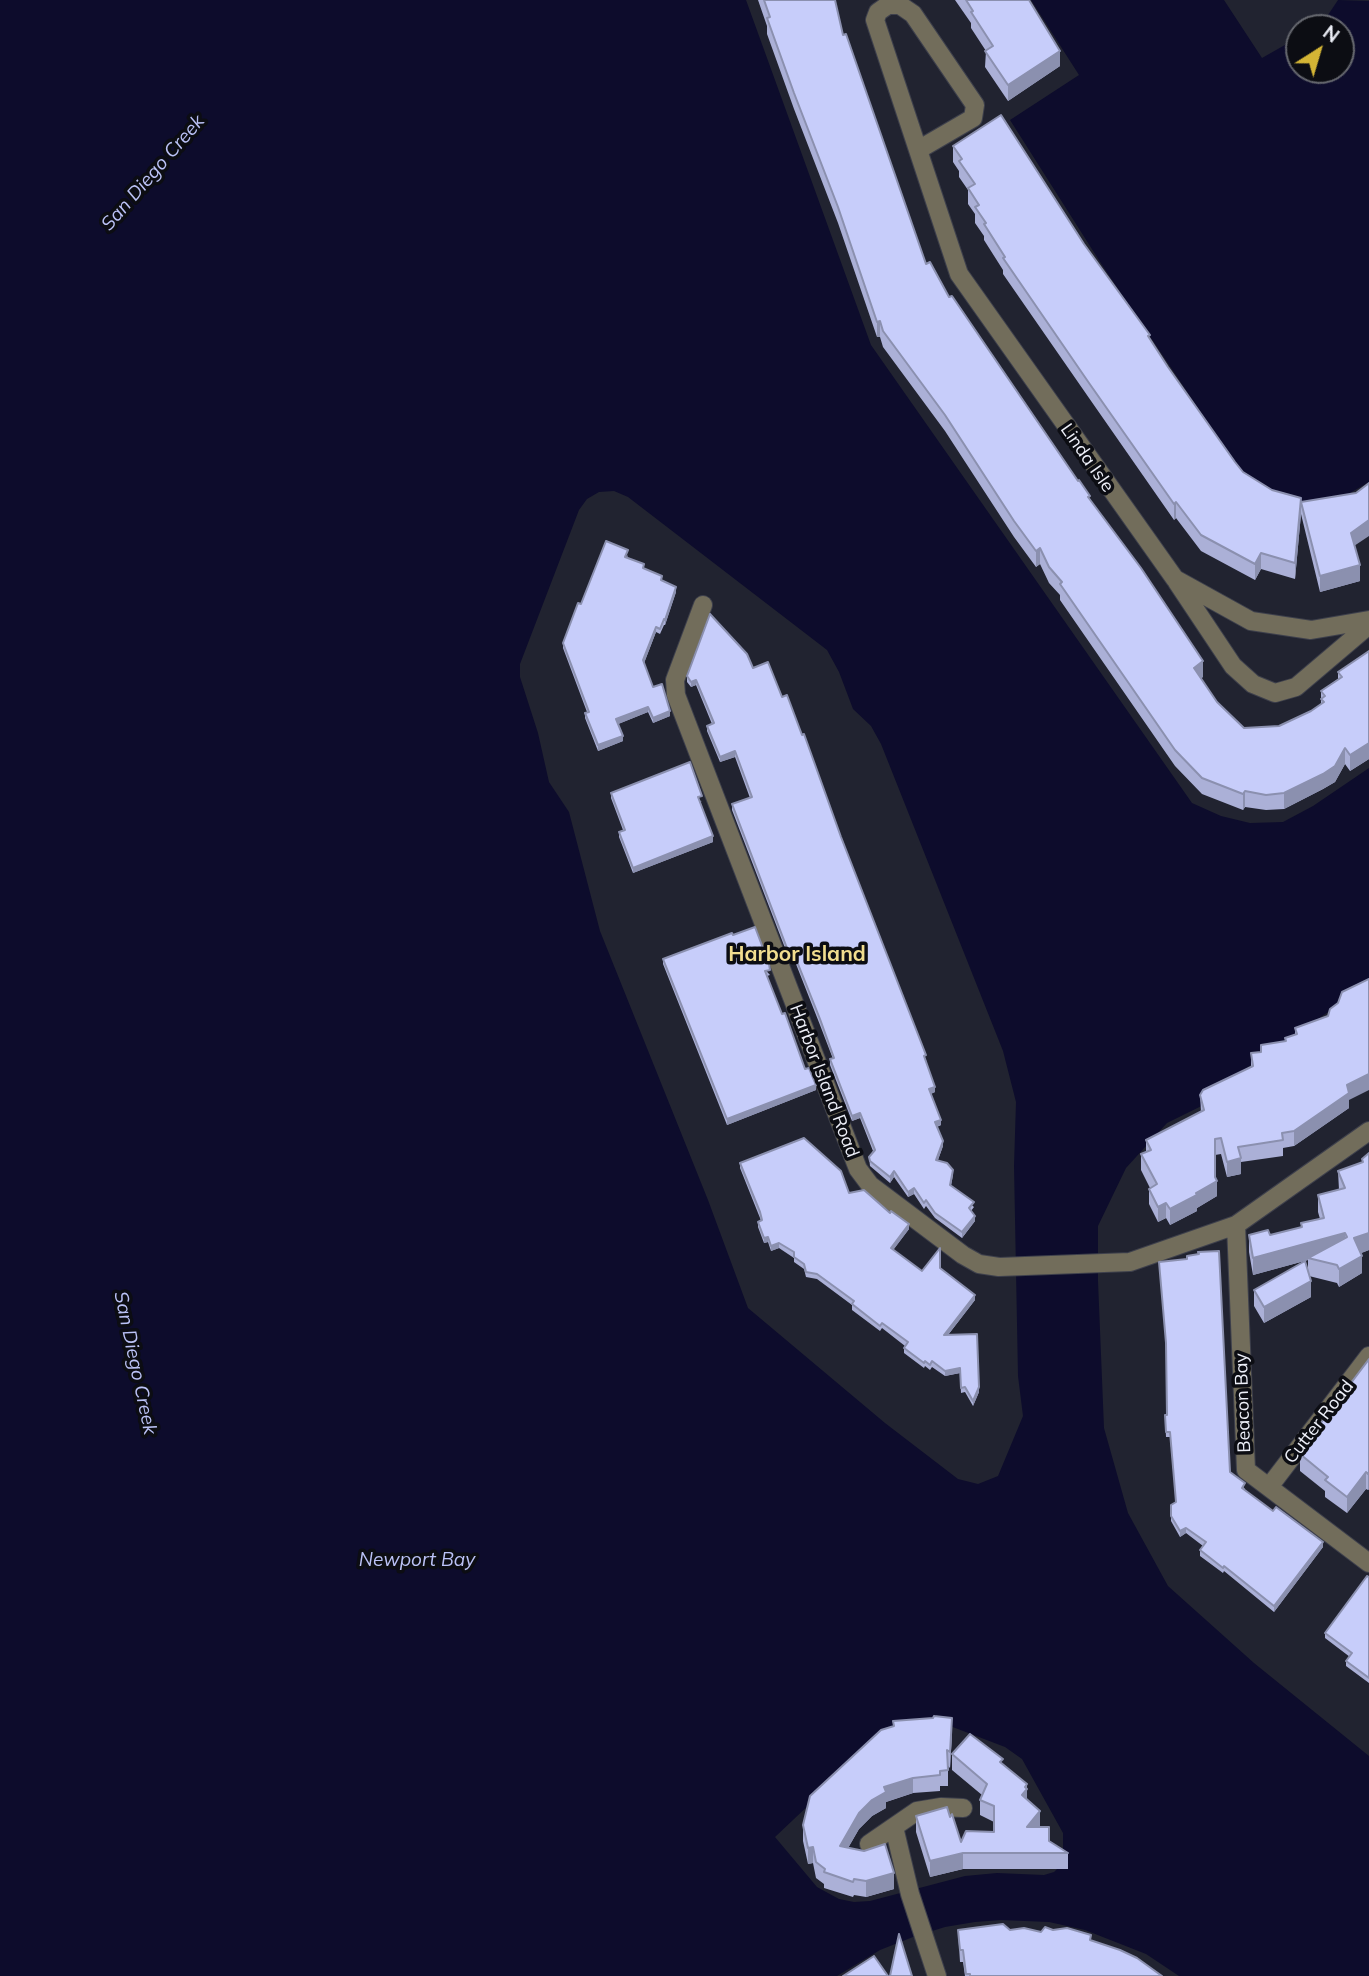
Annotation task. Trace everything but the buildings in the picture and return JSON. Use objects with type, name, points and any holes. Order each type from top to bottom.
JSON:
[{"type":"street","name":"Linda Isle","points":[[918,150],[973,118],[975,105],[913,14],[900,5],[888,5],[878,12],[875,20],[959,274],[1175,579],[1251,621],[1311,630],[1369,622]]},
{"type":"street","points":[[1175,579],[1233,666],[1253,684],[1275,693],[1296,687],[1369,622]]},
{"type":"street","name":"Harbor Island Road","points":[[703,605],[675,680],[676,695],[858,1169],[870,1185],[962,1255],[979,1264],[999,1267],[1130,1262],[1236,1224],[1369,1131]]},
{"type":"street","name":"Beacon Bay","points":[[1236,1224],[1246,1470],[1369,1563]]},
{"type":"street","name":"Cutter Road","points":[[1269,1487],[1369,1356]]},
{"type":"street","points":[[869,1844],[917,1811],[942,1807],[963,1808]]},
{"type":"street","points":[[894,1827],[910,1894],[937,1976]]},
{"type":"water","name":"Newport Bay","points":[[0,0],[746,0],[871,345],[1192,803],[1221,816],[1250,823],[1283,822],[1313,806],[1369,768],[1369,984],[1245,1069],[1242,1086],[1167,1123],[1126,1168],[1098,1226],[1098,1281],[1104,1428],[1128,1513],[1168,1586],[1254,1663],[1369,1756],[1369,1976],[1179,1976],[1146,1954],[1085,1930],[1049,1922],[1001,1920],[945,1927],[913,1937],[880,1950],[837,1976],[0,1976]],"holes":[[[614,491],[628,497],[827,650],[839,672],[853,709],[871,726],[881,744],[1003,1051],[1016,1102],[1014,1166],[1018,1376],[1023,1416],[998,1476],[978,1484],[958,1479],[885,1423],[748,1308],[708,1200],[600,931],[569,812],[549,782],[538,733],[520,677],[520,664],[579,510],[587,499],[599,492]],[[950,1726],[1005,1747],[1022,1759],[1063,1833],[1063,1859],[1060,1866],[1054,1872],[1044,1875],[997,1873],[965,1876],[870,1901],[839,1899],[817,1887],[775,1837],[867,1750]]]},
{"type":"water","points":[[1031,0],[1224,0],[1262,58],[1285,45],[1285,84],[1355,84],[1355,14],[1329,14],[1338,0],[1369,1],[1369,482],[1338,500],[1299,503],[1262,486],[1241,472],[1102,265],[1010,120],[1079,75]]},
{"type":"district","name":"Harbor Island","points":[[797,955]]},
{"type":"water label","name":"San Diego Creek","points":[[153,173]]},
{"type":"water label","name":"San Diego Creek","points":[[135,1363]]}]
